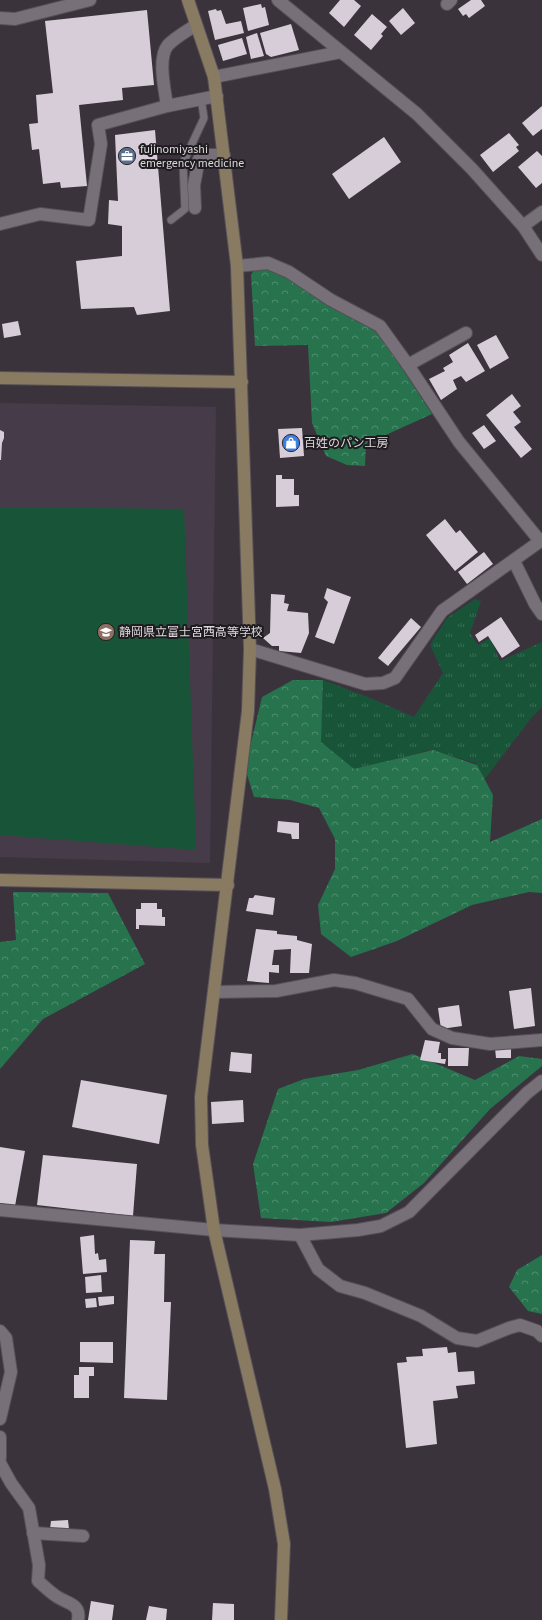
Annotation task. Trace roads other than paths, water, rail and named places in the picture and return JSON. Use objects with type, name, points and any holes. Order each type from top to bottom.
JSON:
[{"type":"street","points":[[0,18],[15,19],[90,0]]},
{"type":"street","points":[[188,0],[214,77],[237,266],[250,649],[248,711],[201,1105],[202,1145],[214,1230],[276,1496],[284,1544],[281,1620]]},
{"type":"street","points":[[278,0],[417,114],[472,169],[523,226],[542,255]]},
{"type":"street","points":[[167,106],[162,73],[167,46],[196,26]]},
{"type":"street","points":[[214,77],[341,52]]},
{"type":"street","points":[[0,224],[40,214],[89,220],[101,144],[98,125],[167,106],[217,96]]},
{"type":"street","points":[[196,208],[194,185],[199,159],[209,155],[224,155]]},
{"type":"street","points":[[523,226],[542,212]]},
{"type":"street","points":[[237,266],[268,263],[289,272],[331,300],[380,326],[459,442],[541,540],[514,561],[442,611],[394,678],[383,683],[365,684],[250,649]]},
{"type":"street","points":[[408,365],[466,333]]},
{"type":"street","points":[[0,378],[242,382]]},
{"type":"street","points":[[514,561],[535,604],[542,614]]},
{"type":"street","points":[[0,880],[228,885]]},
{"type":"street","points":[[214,992],[276,991],[334,980],[355,983],[408,999],[432,1029],[452,1038],[490,1044],[542,1040]]},
{"type":"street","points":[[0,1210],[214,1230],[300,1235],[358,1230],[381,1226],[409,1212],[527,1093],[542,1081]]},
{"type":"street","points":[[300,1235],[318,1269],[340,1286],[365,1293],[420,1316],[457,1338],[477,1341],[520,1325],[537,1331],[542,1336]]},
{"type":"street","points":[[0,1331],[6,1338],[10,1372],[0,1419]]},
{"type":"street","points":[[0,1437],[0,1458]]},
{"type":"street","points":[[0,1463],[11,1483],[29,1508],[39,1566],[38,1581],[57,1597],[75,1606],[79,1613],[78,1620]]},
{"type":"street","points":[[33,1533],[83,1536]]},
{"type":"lane","points":[[171,220],[185,209],[184,163],[204,118],[201,98]]},
{"type":"place","name":"fujinomiyashi emergency medicine","points":[[127,156]]},
{"type":"place","name":"百姓のパン工房","points":[[291,443]]},
{"type":"place","name":"静岡県立富士宮西高等学校","points":[[106,632]]}]
